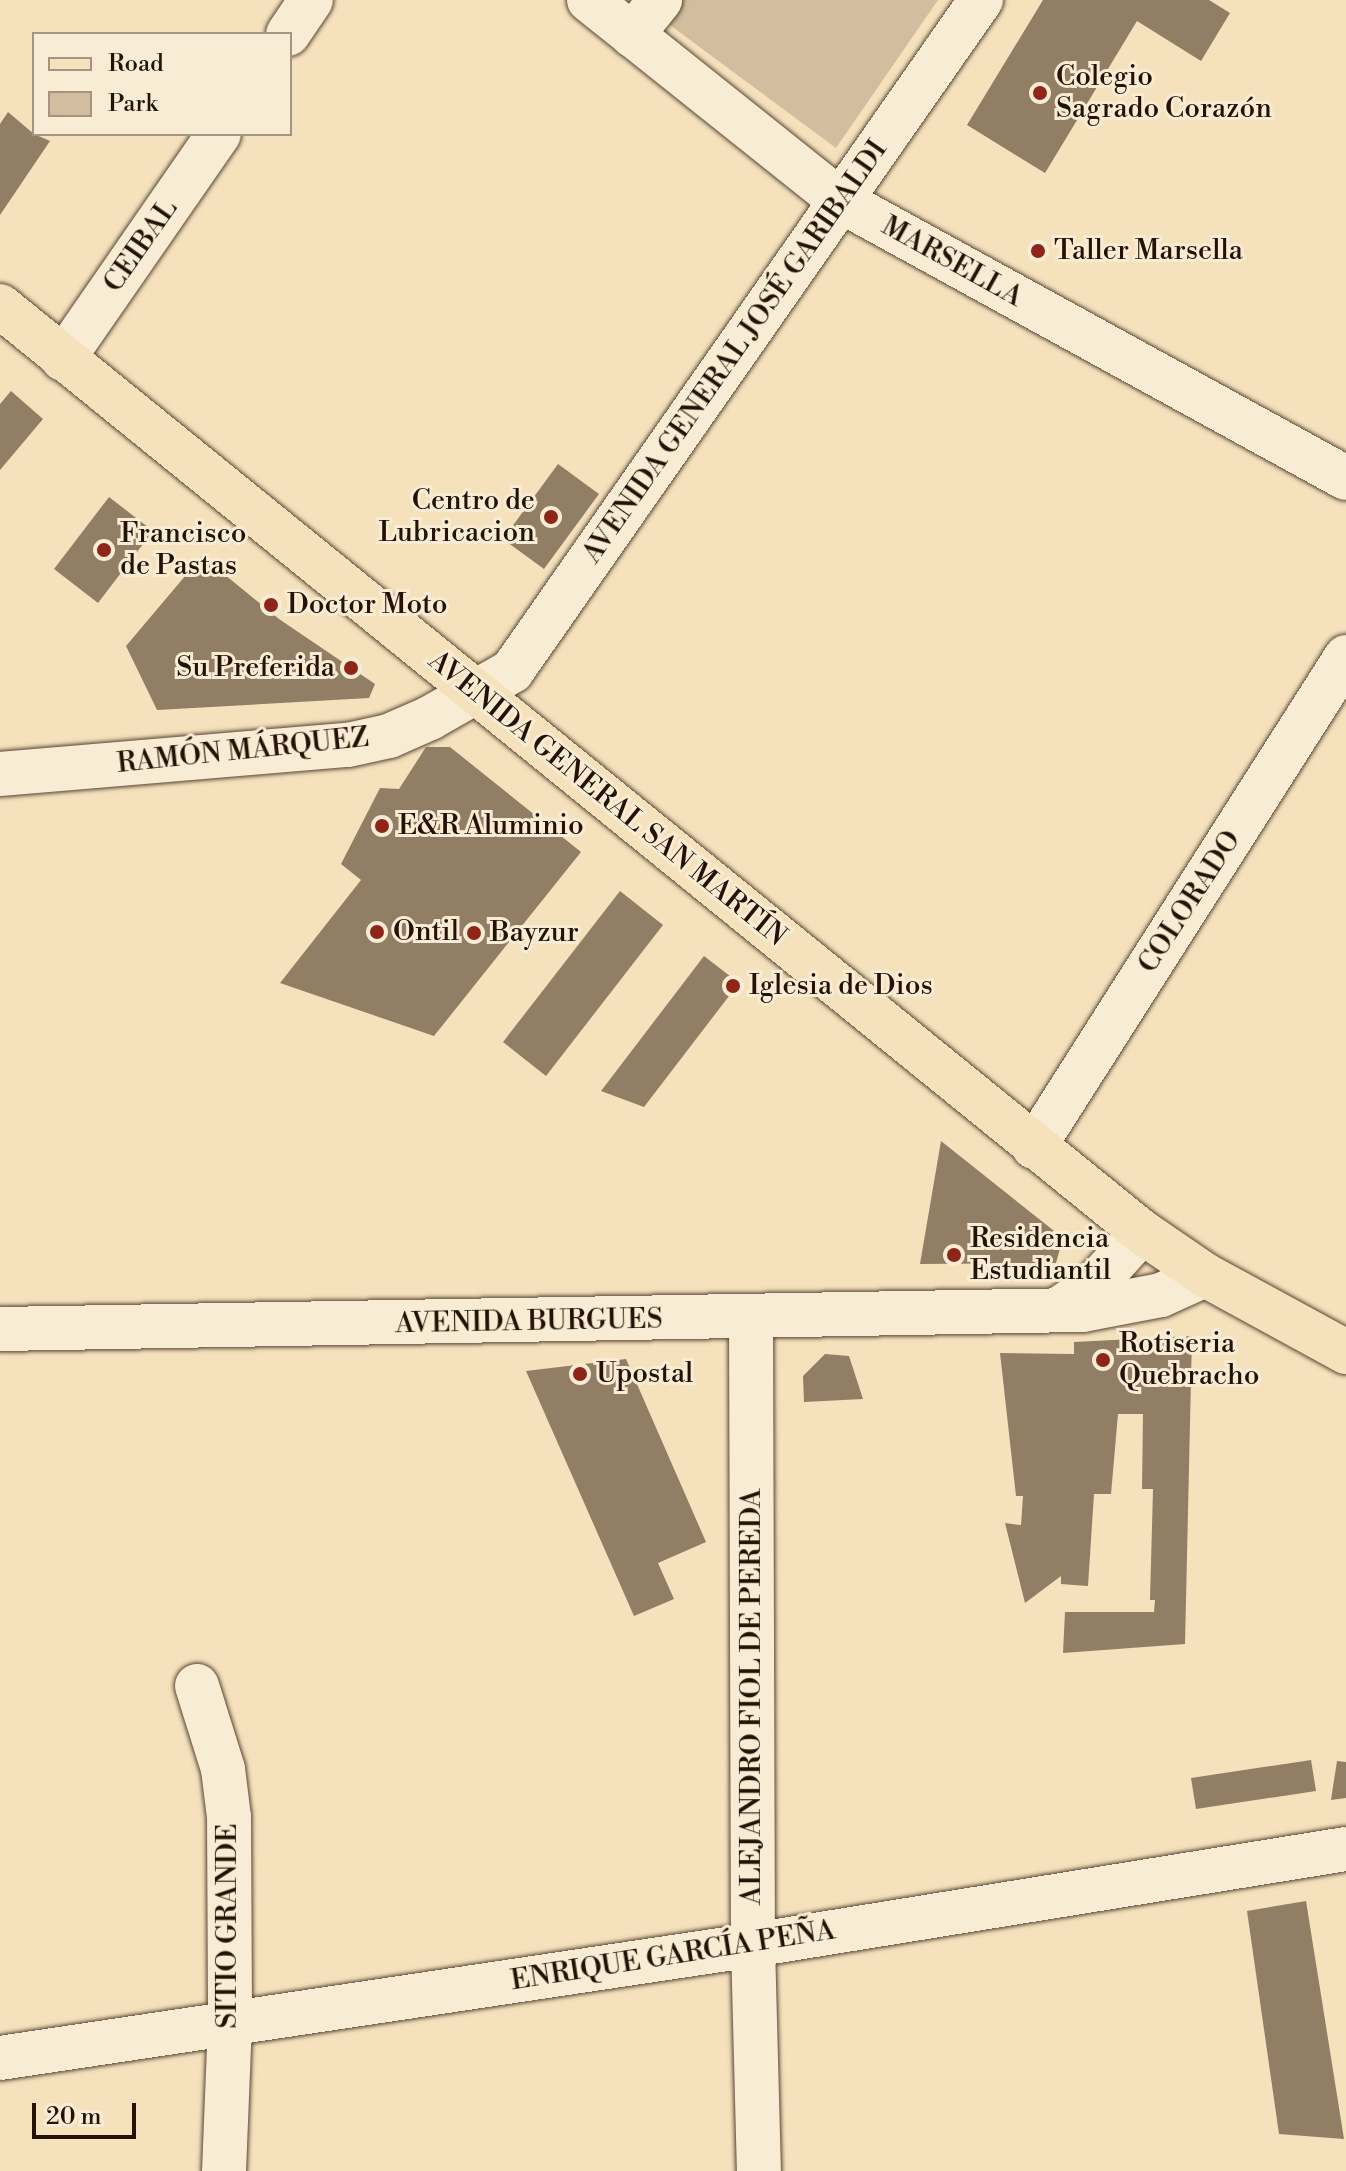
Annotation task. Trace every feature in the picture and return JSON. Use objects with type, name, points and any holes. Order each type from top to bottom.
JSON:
[{"type":"main road","name":"AVENIDA GENERAL SAN MARTÍN","points":[[0,306],[1142,1232],[1205,1275],[1346,1352]]},
{"type":"street","points":[[289,32],[311,0]]},
{"type":"street","name":"MARSELLA","points":[[589,0],[841,201],[1346,478]]},
{"type":"street","points":[[632,35],[660,0]]},
{"type":"street","name":"AVENIDA GENERAL JOSÉ GARIBALDI","points":[[477,693],[512,671],[981,0]]},
{"type":"street","name":"CEIBAL","points":[[63,359],[218,136]]},
{"type":"street","name":"COLORADO","points":[[1034,1147],[1346,657]]},
{"type":"street","name":"RAMÓN MÁRQUEZ","points":[[0,774],[348,745],[389,736],[477,693]]},
{"type":"street","points":[[1059,1309],[1095,1284],[1142,1232]]},
{"type":"street","name":"AVENIDA BURGUES","points":[[0,1329],[751,1319],[1083,1310],[1161,1295],[1205,1275]]},
{"type":"street","name":"ALEJANDRO FIOL DE PEREDA","points":[[751,1319],[753,1945],[759,2171]]},
{"type":"street","name":"SITIO GRANDE","points":[[197,1686],[223,1769],[229,1817],[230,2022],[224,2171]]},
{"type":"street","name":"ENRIQUE GARCÍA PEÑA","points":[[0,2058],[753,1945],[1346,1849]]},
{"type":"green space","points":[[636,0],[938,0],[836,148]]},
{"type":"building","name":"Colegio Sagrado Corazón","points":[[1043,0],[1209,0],[1230,13],[1201,61],[1137,21],[1045,173],[967,125]]},
{"type":"building","points":[[8,112],[32,132],[32,136],[50,141],[0,215],[0,124]]},
{"type":"building","points":[[11,391],[43,419],[0,470],[0,404]]},
{"type":"building","name":"Centro de Lubricacion","points":[[558,464],[599,494],[544,569],[503,539]]},
{"type":"building","name":"Francisco de Pastas","points":[[109,497],[153,531],[98,603],[54,569]]},
{"type":"building","points":[[202,556],[279,619],[375,684],[369,698],[157,710],[126,646]]},
{"type":"building","points":[[426,747],[450,747],[581,852],[434,1036],[280,983],[361,880],[341,864],[380,788],[399,789]]},
{"type":"building","points":[[620,891],[663,925],[546,1076],[503,1042]]},
{"type":"building","points":[[704,956],[739,983],[644,1107],[601,1091]]},
{"type":"building","points":[[941,1141],[1063,1238],[1056,1263],[920,1264]]},
{"type":"building","points":[[1192,1336],[1185,1644],[1063,1653],[1065,1612],[1154,1612],[1155,1600],[1150,1600],[1153,1489],[1142,1489],[1143,1414],[1118,1414],[1111,1494],[1094,1494],[1088,1586],[1061,1584],[1061,1576],[1025,1603],[1005,1523],[1021,1525],[1023,1496],[1016,1496],[1000,1353],[1074,1354],[1074,1342]]},
{"type":"building","points":[[825,1354],[849,1356],[863,1399],[804,1402],[803,1376]]},
{"type":"building","points":[[626,1359],[706,1542],[658,1563],[674,1599],[634,1616],[526,1371]]},
{"type":"building","points":[[1311,1760],[1316,1791],[1196,1809],[1191,1778]]},
{"type":"building","points":[[1337,1761],[1346,1762],[1346,1798],[1331,1800]]},
{"type":"building","points":[[1306,1901],[1344,2139],[1279,2134],[1247,1911]]},
{"type":"place","name":"Colegio Sagrado Corazón","points":[[1040,93]]},
{"type":"place","name":"Taller Marsella","points":[[1038,251]]},
{"type":"place","name":"Centro de Lubricacion","points":[[551,517]]},
{"type":"place","name":"Francisco de Pastas","points":[[104,550]]},
{"type":"place","name":"Doctor Moto","points":[[271,605]]},
{"type":"place","name":"Su Preferida","points":[[351,668]]},
{"type":"place","name":"E&R Aluminio","points":[[382,826]]},
{"type":"place","name":"Ontil","points":[[377,932]]},
{"type":"place","name":"Bayzur","points":[[474,933]]},
{"type":"place","name":"Iglesia de Dios","points":[[733,986]]},
{"type":"place","name":"Residencia Estudiantil","points":[[954,1255]]},
{"type":"place","name":"Rotiseria Quebracho","points":[[1103,1360]]},
{"type":"place","name":"Upostal","points":[[580,1374]]}]
